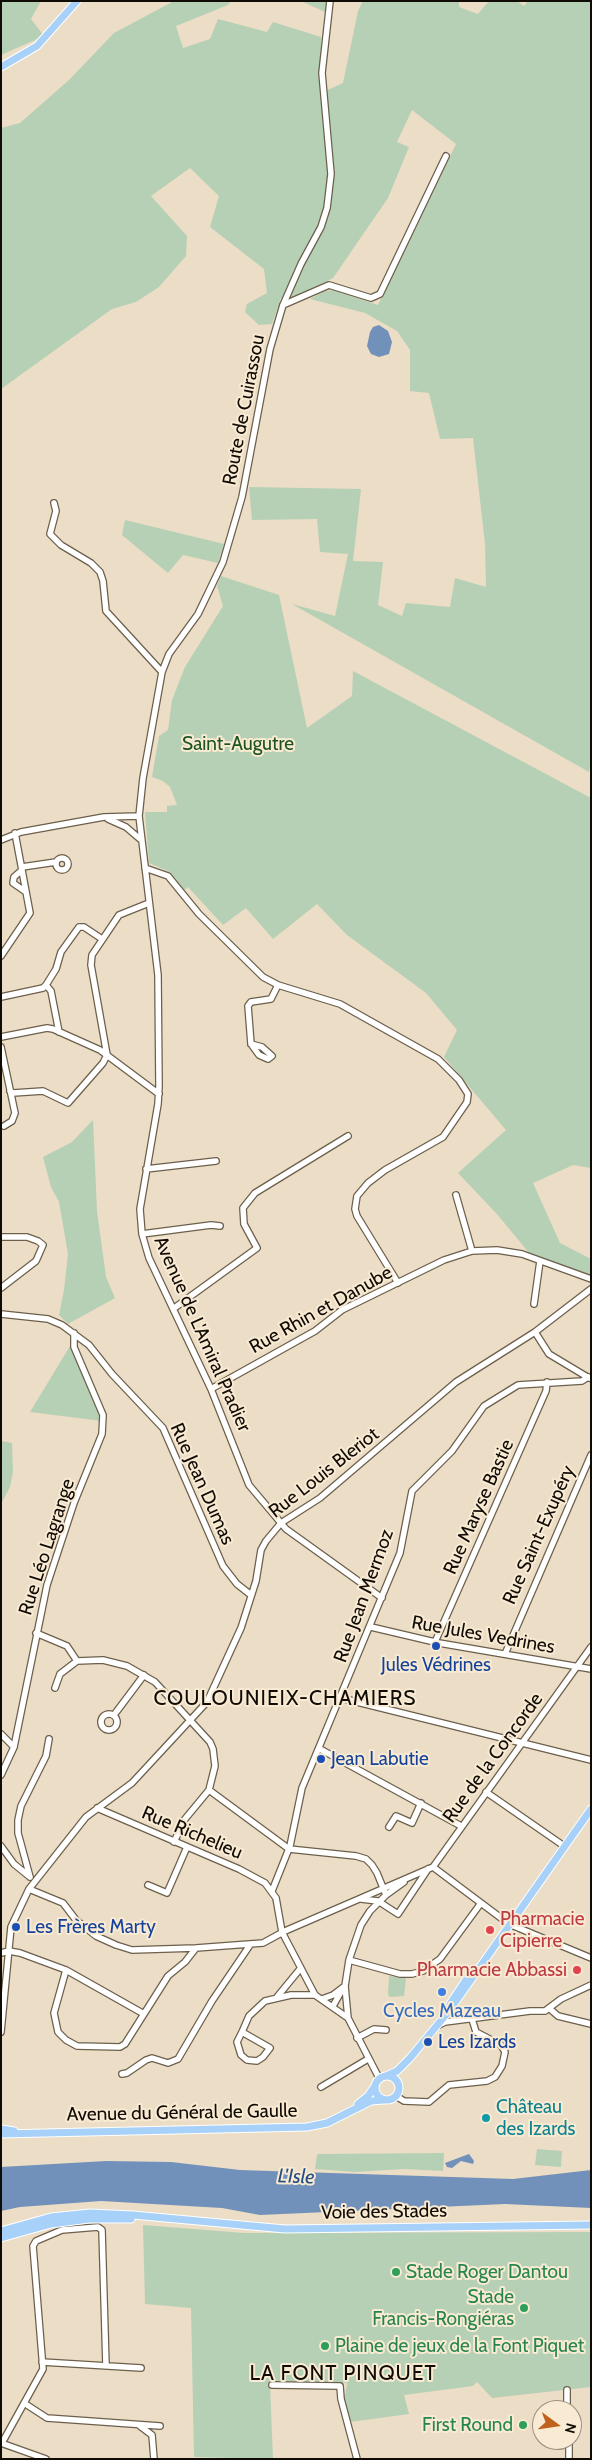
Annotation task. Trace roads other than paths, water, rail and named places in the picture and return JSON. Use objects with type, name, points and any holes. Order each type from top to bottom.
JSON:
[{"type":"main road","points":[[1,67],[36,46],[77,1]]},
{"type":"main road","points":[[410,2058],[398,2084],[396,2096],[384,2100],[378,2096],[375,2086],[382,2077],[397,2071],[433,2029],[503,1928],[508,1924],[591,1809]]},
{"type":"main road","points":[[382,2077],[394,2077],[398,2084]]},
{"type":"main road","name":"Avenue du Général de Gaulle","points":[[342,2116],[368,2096],[375,2086]]},
{"type":"main road","name":"Avenue du Général de Gaulle","points":[[1,2134],[290,2128],[318,2125],[342,2116],[371,2101],[384,2100]]},
{"type":"main road","name":"Avenue du Général de Gaulle","points":[[1,2129],[21,2133]]},
{"type":"main road","name":"Voie des Stades","points":[[1,2231],[37,2220],[77,2214],[126,2214],[255,2228],[591,2225]]},
{"type":"main road","name":"Voie des Stades","points":[[1,2238],[41,2226],[77,2220],[179,2220]]},
{"type":"street","name":"Route de Cuirassou","points":[[139,816],[162,672],[169,654],[198,614],[222,562],[242,497],[270,349],[283,305],[300,264],[321,227],[327,208],[331,174],[322,73],[330,1]]},
{"type":"street","points":[[283,305],[328,284],[371,298],[380,294],[446,156]]},
{"type":"street","points":[[54,503],[56,511],[50,534],[61,545],[91,563],[100,572],[106,611],[162,672]]},
{"type":"street","points":[[1,840],[15,833],[104,817],[139,816]]},
{"type":"street","name":"Avenue de L'Amiral Pradier","points":[[139,816],[140,839],[158,976],[159,1094],[140,1209],[142,1234],[149,1258],[211,1388],[249,1485],[286,1529],[382,1598]]},
{"type":"street","points":[[104,817],[118,822],[140,839]]},
{"type":"street","points":[[1,956],[30,913],[15,833]]},
{"type":"street","points":[[26,892],[13,883],[14,877],[22,869],[56,862]]},
{"type":"street","points":[[145,868],[168,876],[198,914],[263,977],[278,985],[340,1004],[438,1059],[459,1080],[468,1094],[467,1102],[461,1114],[443,1136],[385,1170],[368,1183],[358,1196],[355,1209],[357,1216],[398,1283]]},
{"type":"street","points":[[10,1091],[13,1093],[43,1091],[68,1103],[78,1094],[107,1055],[91,958],[119,915],[149,903]]},
{"type":"street","points":[[1,996],[43,988],[56,969],[61,952],[79,927],[84,927],[102,939]]},
{"type":"street","points":[[46,984],[51,991],[59,1032]]},
{"type":"street","points":[[251,1044],[248,1006],[251,1002],[271,999],[278,985]]},
{"type":"street","points":[[1,1037],[47,1028],[59,1032],[107,1055],[159,1094]]},
{"type":"street","points":[[1,1047],[15,1113],[12,1121],[4,1126]]},
{"type":"street","points":[[173,1309],[256,1248],[244,1224],[243,1208],[255,1193],[348,1136]]},
{"type":"street","points":[[146,1169],[216,1161]]},
{"type":"street","points":[[456,1195],[472,1251]]},
{"type":"street","points":[[142,1234],[211,1225],[220,1226]]},
{"type":"street","points":[[1,1237],[27,1237],[43,1245],[36,1262],[1,1288]]},
{"type":"street","name":"Rue Rhin et Danube","points":[[211,1388],[315,1331],[342,1310],[444,1260],[472,1251],[497,1250],[522,1254],[591,1279]]},
{"type":"street","points":[[534,1304],[540,1261]]},
{"type":"street","name":"Rue Louis Bleriot","points":[[1,2032],[11,1927],[32,1879],[86,1817],[132,1782],[208,1702],[241,1628],[252,1595],[261,1550],[266,1541],[282,1523],[320,1498],[456,1382],[535,1332],[591,1289]]},
{"type":"street","name":"Rue Jean Dumas","points":[[1,1314],[48,1319],[74,1333],[89,1345],[118,1381],[163,1428],[223,1566],[236,1584],[252,1595]]},
{"type":"street","points":[[535,1332],[549,1354],[589,1378]]},
{"type":"street","name":"Rue Léo Lagrange","points":[[1,1775],[14,1747],[47,1585],[74,1503],[100,1441],[103,1425],[98,1401],[74,1347],[74,1333]]},
{"type":"street","name":"Rue Jean Mermoz","points":[[272,1891],[289,1849],[302,1788],[342,1698],[400,1553],[412,1491],[452,1451],[484,1406],[518,1385],[582,1381],[589,1378]]},
{"type":"street","name":"Rue Maryse Bastie","points":[[435,1642],[546,1391],[547,1382]]},
{"type":"street","name":"Rue Saint-Exupéry","points":[[504,1654],[591,1455]]},
{"type":"street","name":"Rue Jules Vedrines","points":[[370,1628],[435,1642],[591,1670]]},
{"type":"street","points":[[36,1633],[67,1646],[78,1661]]},
{"type":"street","name":"Rue de la Concorde","points":[[378,1901],[398,1914],[591,1647]]},
{"type":"street","points":[[56,1688],[60,1674],[78,1661],[103,1660],[127,1666],[155,1682],[191,1720],[213,1749],[215,1766],[209,1790],[185,1819],[174,1842]]},
{"type":"street","points":[[114,1715],[144,1675]]},
{"type":"street","points":[[342,1698],[591,1760]]},
{"type":"street","points":[[1,1734],[14,1747]]},
{"type":"street","points":[[32,1879],[18,1833],[18,1820],[21,1806],[46,1756],[49,1740]]},
{"type":"street","points":[[320,1749],[461,1826]]},
{"type":"street","points":[[209,1790],[289,1849],[360,1857],[372,1864],[386,1895]]},
{"type":"street","points":[[486,1792],[564,1846]]},
{"type":"street","points":[[390,1827],[396,1816],[412,1823],[421,1804]]},
{"type":"street","name":"Rue Richelieu","points":[[97,1808],[257,1878],[272,1891]]},
{"type":"street","points":[[1,1846],[14,1864],[32,1879]]},
{"type":"street","points":[[148,1885],[167,1893],[187,1847]]},
{"type":"street","points":[[29,1889],[63,1903],[76,1920],[96,1936],[116,1945],[132,1950],[196,1948],[263,1943],[282,1932],[430,1868],[508,1924],[591,1958]]},
{"type":"street","points":[[382,2077],[368,2059],[348,2018],[345,1986],[349,1960],[361,1925],[378,1901],[412,1877]]},
{"type":"street","points":[[272,1891],[279,1907],[282,1932],[315,1995],[348,2018]]},
{"type":"street","points":[[359,1899],[378,1901]]},
{"type":"street","points":[[349,1960],[400,1974],[412,1974],[423,1971],[440,1959],[481,1903]]},
{"type":"street","points":[[122,2074],[152,2058],[168,2063],[178,2059],[212,2001],[250,1945]]},
{"type":"street","points":[[66,1970],[54,2013],[58,2032],[66,2040],[78,2046],[120,2048],[125,2044],[168,1976],[185,1962],[196,1948]]},
{"type":"street","points":[[1,1953],[9,1951],[20,1953],[66,1970],[144,2014]]},
{"type":"street","points":[[1,1961],[8,1964]]},
{"type":"street","points":[[277,1997],[300,1969]]},
{"type":"street","points":[[433,2029],[445,2022],[550,2009],[561,1999],[591,1985]]},
{"type":"street","points":[[322,1999],[333,1995],[345,1986]]},
{"type":"street","points":[[333,2006],[345,1986]]},
{"type":"street","points":[[242,2032],[270,2048],[263,2058],[257,2061],[247,2060],[241,2055],[237,2042],[249,2016],[265,2001],[277,1997],[315,1995]]},
{"type":"street","points":[[550,2009],[558,2016],[591,2024]]},
{"type":"street","points":[[396,2096],[406,2102],[429,2102],[450,2084],[490,2080],[500,2071],[505,2052],[501,2046],[476,2032],[472,2019]]},
{"type":"street","points":[[357,2038],[374,2029],[386,2030]]},
{"type":"street","points":[[321,2087],[368,2059]]},
{"type":"street","points":[[46,2459],[1,2443],[43,2369],[33,2246],[36,2241],[62,2230],[98,2227],[102,2230],[106,2366]]},
{"type":"street","points":[[42,2362],[141,2368]]},
{"type":"street","points":[[272,2385],[340,2386],[341,2399],[357,2459]]},
{"type":"street","points":[[567,2390],[568,2400]]},
{"type":"street","points":[[24,2403],[47,2418],[160,2426]]},
{"type":"street","points":[[138,2425],[152,2435],[154,2459]]},
{"type":"water","points":[[379,325],[388,331],[392,342],[389,354],[379,357],[371,354],[367,346],[370,332],[373,327]]},
{"type":"water","points":[[469,2154],[474,2161],[473,2164],[461,2161],[452,2168],[447,2167],[445,2163]]},
{"type":"water","name":"L'Isle","points":[[106,2161],[171,2162],[240,2170],[513,2179],[591,2170],[591,2208],[505,2204],[260,2215],[222,2208],[101,2201],[20,2207],[1,2211],[1,2167]]},
{"type":"place","name":"Jules Védrines","points":[[436,1646]]},
{"type":"place","name":"Jean Labutie","points":[[321,1759]]},
{"type":"place","name":"Les Frères Marty","points":[[16,1927]]},
{"type":"place","name":"Pharmacie Cipierre","points":[[490,1930]]},
{"type":"place","name":"Pharmacie Abbassi","points":[[577,1970]]},
{"type":"place","name":"Cycles Mazeau","points":[[442,1992]]},
{"type":"place","name":"Les Izards","points":[[428,2042]]},
{"type":"place","name":"Château des Izards","points":[[486,2118]]},
{"type":"place","name":"Stade Roger Dantou","points":[[396,2272]]},
{"type":"place","name":"Stade Francis-Rongiéras","points":[[524,2308]]},
{"type":"place","name":"Plaine de jeux de la Font Piquet","points":[[325,2346]]},
{"type":"place","name":"First Round","points":[[523,2425]]},
{"type":"district","name":"COULOUNIEIX-CHAMIERS","points":[[285,1699]]},
{"type":"district","name":"LA FONT PINQUET","points":[[343,2374]]},
{"type":"park label","name":"Saint-Augutre","points":[[238,744]]}]
